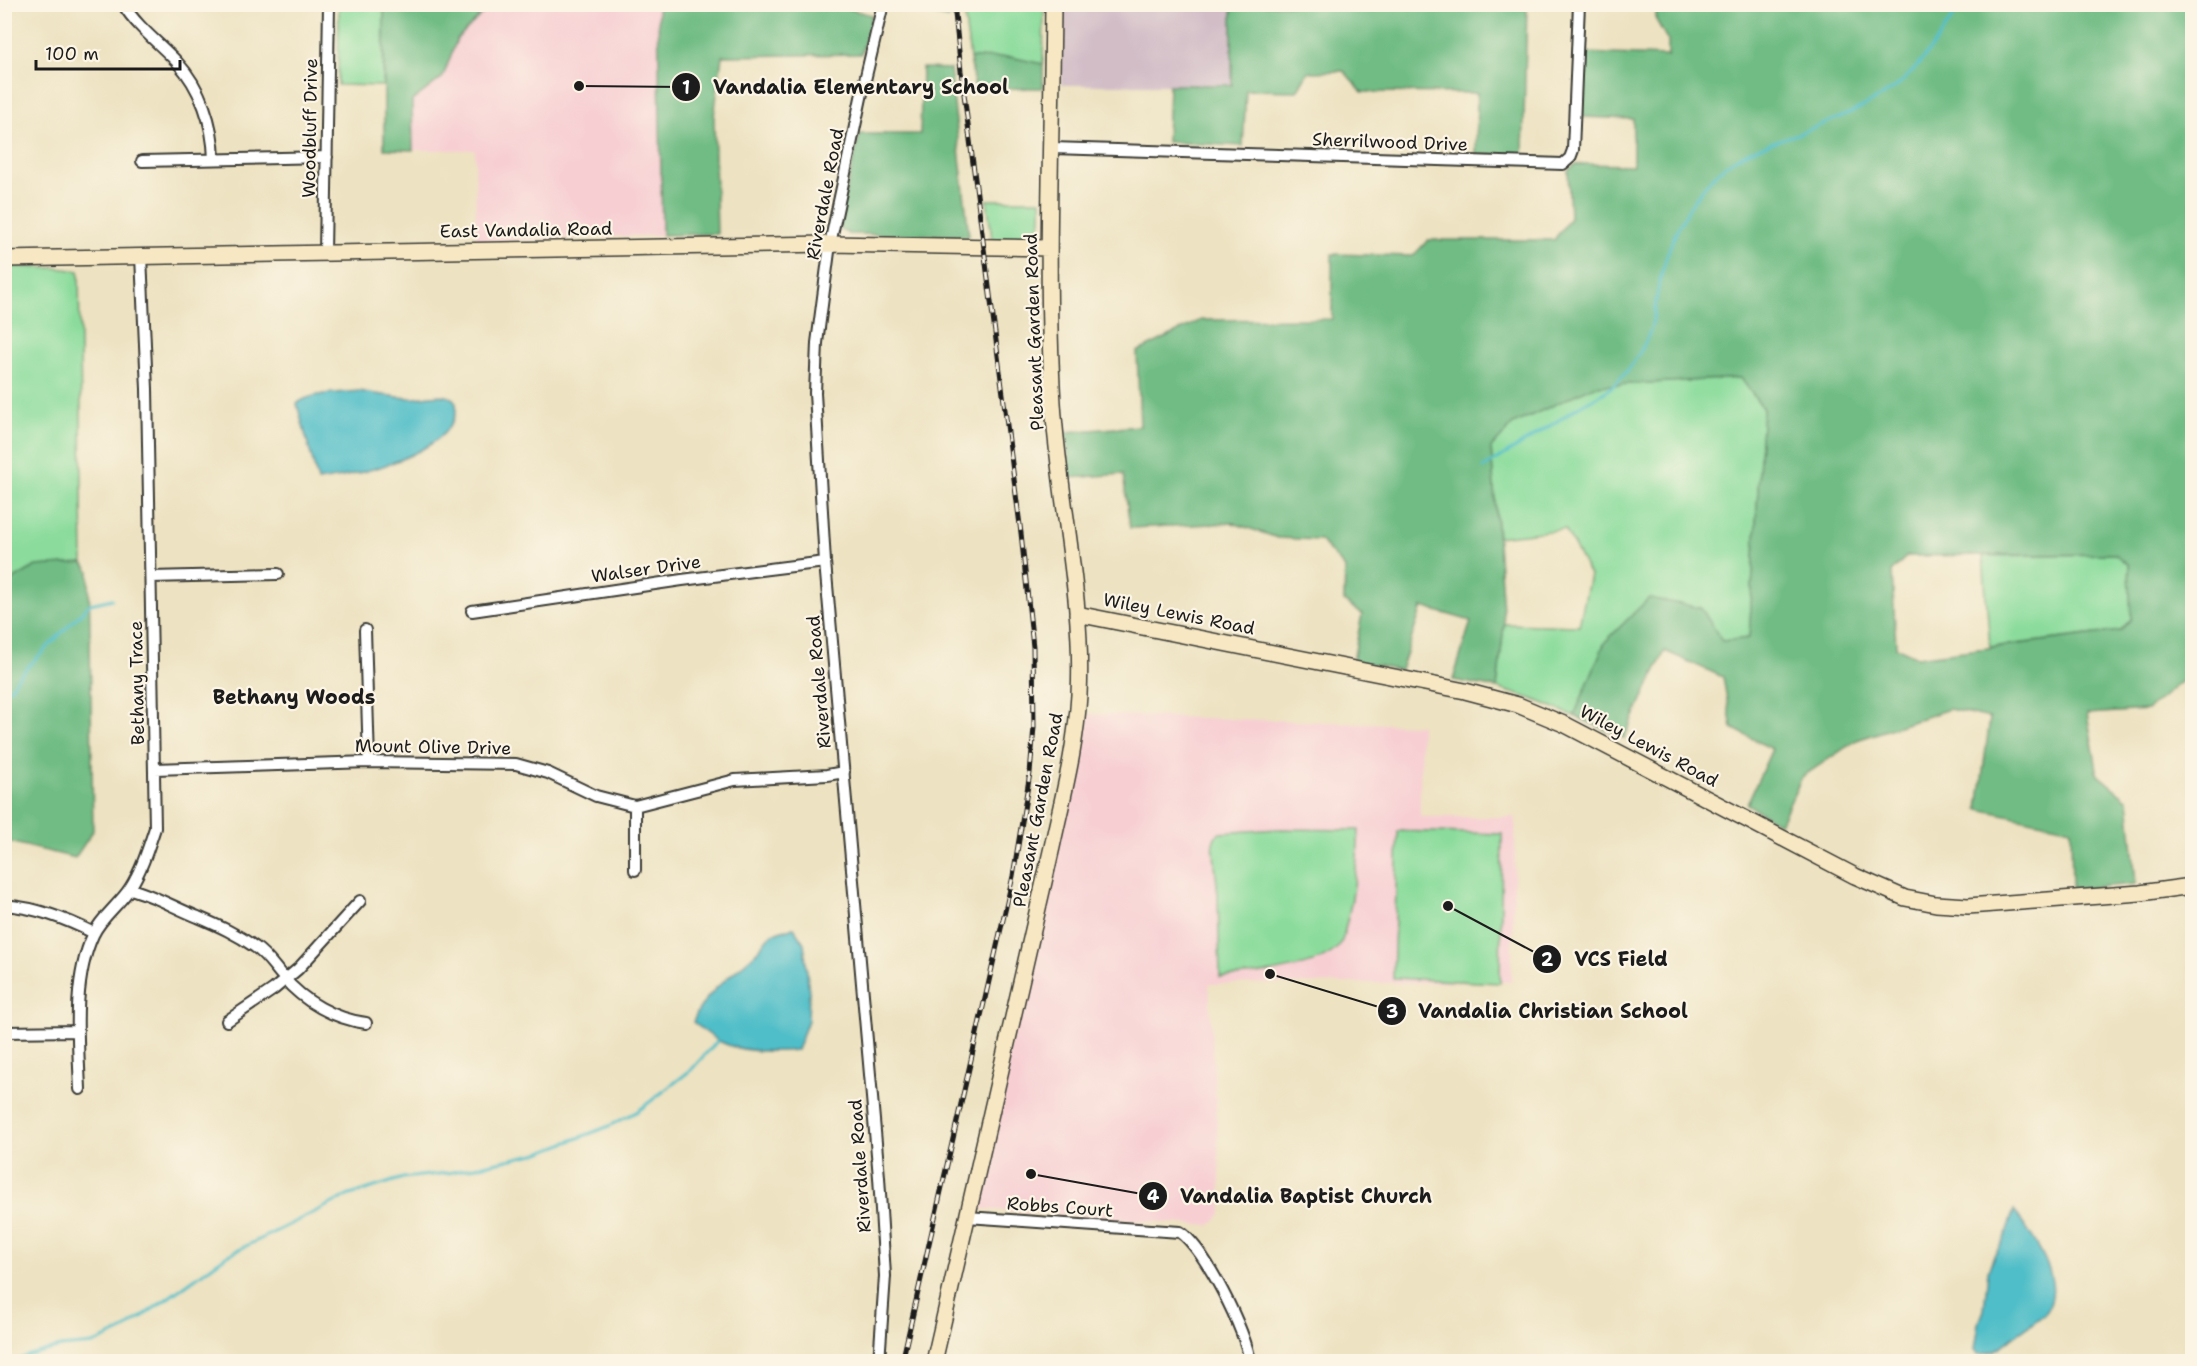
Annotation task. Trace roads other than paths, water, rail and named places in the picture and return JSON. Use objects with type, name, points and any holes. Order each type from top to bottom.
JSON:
[{"type":"street","points":[[123,4],[131,16],[178,63],[195,86],[207,115],[214,159]]},
{"type":"street","name":"Woodbluff Drive","points":[[325,253],[329,4]]},
{"type":"street","name":"Riverdale Road","points":[[879,1362],[885,1276],[879,1177],[825,562],[815,393],[818,343],[830,244],[862,93],[884,4]]},
{"type":"street","name":"Pleasant Garden Road","points":[[934,1362],[1071,762],[1079,694],[1077,614],[1053,406],[1049,248],[1053,4]]},
{"type":"street","name":"Sherrilwood Drive","points":[[1052,148],[1554,166],[1563,164],[1570,158],[1573,150],[1579,4]]},
{"type":"street","points":[[142,161],[327,157]]},
{"type":"street","name":"East Vandalia Road","points":[[4,259],[830,244],[1049,248]]},
{"type":"street","name":"Bethany Trace","points":[[80,1089],[77,1031],[82,976],[94,933],[130,889],[146,857],[155,828],[147,389],[141,256]]},
{"type":"street","name":"Walser Drive","points":[[472,611],[659,583],[825,562]]},
{"type":"street","points":[[151,577],[278,574]]},
{"type":"street","name":"Wiley Lewis Road","points":[[1077,614],[1465,691],[1518,705],[1566,725],[1855,876],[1905,898],[1936,904],[1979,906],[2140,893],[2193,886]]},
{"type":"street","points":[[365,630],[369,762]]},
{"type":"street","name":"Mount Olive Drive","points":[[155,769],[369,762],[516,764],[548,773],[596,796],[635,806],[735,780],[844,772]]},
{"type":"street","points":[[635,806],[635,870]]},
{"type":"street","points":[[130,889],[146,893],[227,928],[264,954],[285,980],[306,999],[349,1021],[366,1023]]},
{"type":"street","points":[[227,1021],[298,969],[360,901]]},
{"type":"street","points":[[4,905],[29,907],[54,915],[94,933]]},
{"type":"street","points":[[4,1032],[77,1031]]},
{"type":"street","name":"Robbs Court","points":[[967,1217],[1180,1232],[1194,1243],[1204,1259],[1236,1320],[1244,1338],[1250,1362]]},
{"type":"water","points":[[359,391],[409,398],[445,396],[455,401],[456,412],[449,427],[436,440],[398,461],[354,474],[318,481],[297,404],[318,395]]},
{"type":"water","points":[[794,928],[804,943],[809,992],[808,1020],[797,1050],[749,1050],[730,1046],[717,1040],[693,1022],[704,1002],[720,984],[756,953],[769,937],[779,931]]},
{"type":"water","points":[[2014,1210],[2030,1232],[2045,1260],[2053,1289],[2051,1302],[2041,1317],[2004,1344],[1995,1350],[1978,1354],[1975,1349],[1979,1323],[1984,1310],[1988,1271],[1994,1255],[2003,1242]]},
{"type":"waterway","points":[[1483,468],[1613,386],[1626,373],[1649,334],[1662,270],[1678,227],[1703,188],[1713,177],[1743,154],[1848,114],[1894,88],[1914,70],[1963,4]]},
{"type":"waterway","points":[[4,691],[11,688],[18,677],[90,604],[112,599]]},
{"type":"waterway","points":[[14,1362],[29,1355],[61,1347],[93,1344],[125,1329],[226,1256],[347,1196],[403,1178],[448,1173],[539,1153],[607,1127],[638,1111],[691,1070],[720,1038]]},
{"type":"railway","points":[[902,1362],[1013,876],[1030,773],[1034,727],[1033,647],[1021,533],[954,4]]},
{"type":"place","name":"Vandalia Elementary School","points":[[579,86]]},
{"type":"place","name":"VCS Field","points":[[1448,906]]},
{"type":"place","name":"Vandalia Christian School","points":[[1270,974]]},
{"type":"place","name":"Vandalia Baptist Church","points":[[1031,1174]]},
{"type":"district","name":"Bethany Woods","points":[[294,697]]}]
